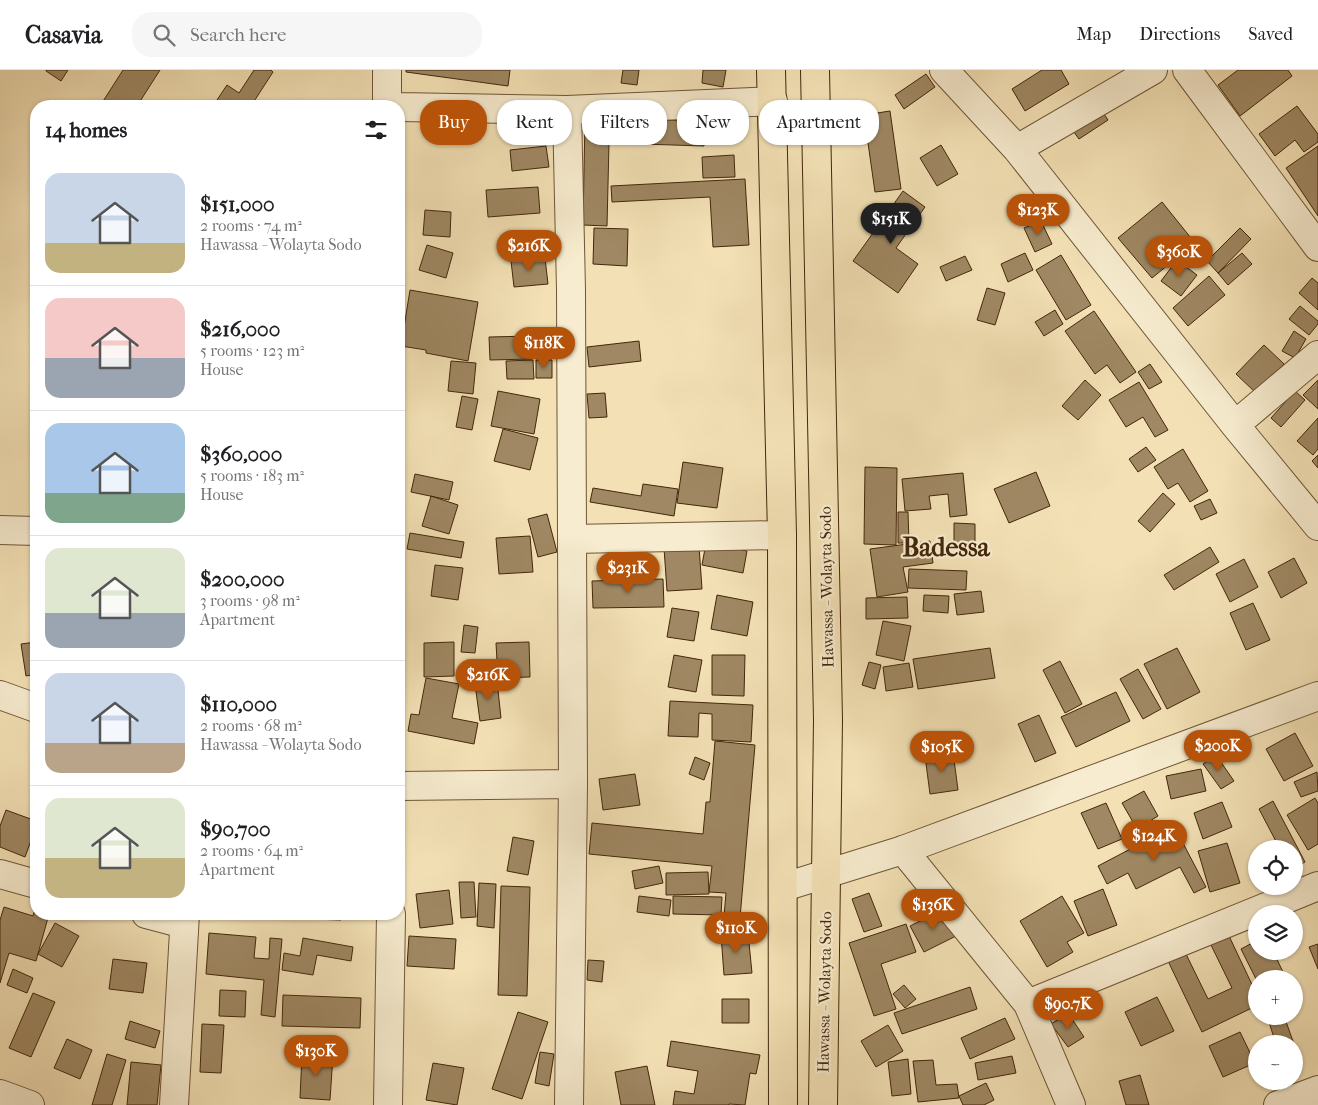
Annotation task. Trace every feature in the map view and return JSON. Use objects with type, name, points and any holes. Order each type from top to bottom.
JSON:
[{"type":"main road","points":[[772,70],[773,100]]},
{"type":"main road","name":"Hawassa - Wolayta Sodo","points":[[815,70],[828,720],[823,1105]]},
{"type":"main road","points":[[774,145],[782,535],[784,1105]]},
{"type":"street","points":[[387,70],[387,100]]},
{"type":"street","points":[[944,70],[1017,149],[1235,425],[1318,526]]},
{"type":"street","points":[[1017,149],[1152,70]]},
{"type":"street","points":[[1187,70],[1318,247]]},
{"type":"street","points":[[572,110],[759,102]]},
{"type":"street","points":[[405,107],[497,109]]},
{"type":"street","points":[[568,145],[572,300],[573,784],[569,1105]]},
{"type":"street","points":[[1235,425],[1318,354]]},
{"type":"street","points":[[0,530],[30,531]]},
{"type":"street","points":[[572,539],[782,535]]},
{"type":"street","points":[[0,695],[30,706]]},
{"type":"street","points":[[784,887],[904,850],[1318,696]]},
{"type":"street","points":[[405,786],[573,784]]},
{"type":"street","points":[[904,850],[1028,1004],[1071,1105]]},
{"type":"street","points":[[0,874],[30,882]]},
{"type":"street","points":[[1028,1004],[1318,886]]},
{"type":"street","points":[[174,1105],[185,920]]},
{"type":"street","points":[[388,1105],[391,920]]},
{"type":"street","points":[[1278,1105],[1318,1090]]},
{"type":"street","points":[[0,1094],[30,1105]]},
{"type":"building","points":[[46,70],[68,70],[61,81]]},
{"type":"building","points":[[123,70],[160,70],[141,100],[104,100]]},
{"type":"building","points":[[254,70],[271,70],[273,72],[255,100],[217,100],[227,85],[239,93]]},
{"type":"building","points":[[406,70],[510,70],[508,86],[406,72]]},
{"type":"building","points":[[623,70],[639,70],[637,85],[621,83]]},
{"type":"building","points":[[703,70],[726,70],[723,87],[702,83]]},
{"type":"building","points":[[1042,70],[1061,70],[1069,84],[1025,111],[1012,89]]},
{"type":"building","points":[[1238,70],[1288,70],[1292,76],[1240,116],[1218,85]]},
{"type":"building","points":[[926,74],[935,87],[904,109],[895,95]]},
{"type":"building","points":[[1090,93],[1108,120],[1079,139],[1060,113]]},
{"type":"building","points":[[1297,106],[1318,134],[1318,142],[1304,152],[1295,140],[1275,156],[1259,134]]},
{"type":"building","points":[[890,111],[901,189],[875,192],[868,145],[879,145],[879,113]]},
{"type":"building","points":[[667,120],[677,120],[677,145],[704,146],[667,145]]},
{"type":"building","points":[[584,145],[609,145],[607,226],[583,225]]},
{"type":"building","points":[[941,145],[958,174],[937,186],[920,158]]},
{"type":"building","points":[[546,146],[549,167],[512,171],[510,150]]},
{"type":"building","points":[[1318,146],[1318,216],[1286,168]]},
{"type":"building","points":[[734,155],[735,177],[703,178],[702,157]]},
{"type":"building","points":[[745,179],[749,245],[713,247],[710,197],[612,202],[611,186]]},
{"type":"building","points":[[538,187],[540,213],[488,217],[486,190]]},
{"type":"building","points":[[903,191],[925,207],[896,248],[918,264],[898,293],[853,261]]},
{"type":"building","points":[[1162,202],[1195,243],[1152,278],[1118,238]]},
{"type":"building","points":[[425,210],[451,212],[450,237],[423,235]]},
{"type":"building","points":[[1041,221],[1052,244],[1035,252],[1024,228]]},
{"type":"building","points":[[594,228],[628,229],[627,266],[593,264]]},
{"type":"building","points":[[1240,228],[1251,239],[1218,273],[1207,261]]},
{"type":"building","points":[[427,245],[453,253],[446,278],[419,270]]},
{"type":"building","points":[[1025,253],[1033,270],[1008,282],[1001,264]]},
{"type":"building","points":[[1242,253],[1252,264],[1228,285],[1218,273]]},
{"type":"building","points":[[1061,255],[1091,305],[1066,320],[1036,270]]},
{"type":"building","points":[[965,256],[972,270],[946,281],[940,267]]},
{"type":"building","points":[[545,258],[548,284],[514,287],[511,261]]},
{"type":"building","points":[[1177,260],[1197,275],[1181,296],[1161,281]]},
{"type":"building","points":[[1209,276],[1225,295],[1188,326],[1173,308]]},
{"type":"building","points":[[1312,278],[1318,283],[1318,310],[1299,293]]},
{"type":"building","points":[[987,288],[1005,293],[995,325],[977,320]]},
{"type":"building","points":[[410,290],[478,302],[468,361],[426,353],[426,350],[405,347],[405,321]]},
{"type":"building","points":[[1300,306],[1318,321],[1318,324],[1309,335],[1289,319]]},
{"type":"building","points":[[1055,310],[1063,324],[1044,336],[1035,322]]},
{"type":"building","points":[[1094,311],[1136,372],[1120,383],[1107,365],[1095,374],[1065,331]]},
{"type":"building","points":[[1294,331],[1306,339],[1295,358],[1282,351]]},
{"type":"building","points":[[531,336],[532,359],[490,360],[489,337]]},
{"type":"building","points":[[639,341],[641,361],[589,367],[587,347]]},
{"type":"building","points":[[1264,345],[1284,364],[1256,393],[1236,374]]},
{"type":"building","points":[[533,360],[534,379],[507,379],[506,361]]},
{"type":"building","points":[[536,360],[552,360],[552,378],[536,378]]},
{"type":"building","points":[[451,361],[476,363],[473,394],[448,391]]},
{"type":"building","points":[[1150,364],[1162,382],[1149,389],[1138,372]]},
{"type":"building","points":[[1085,380],[1101,395],[1078,420],[1062,406]]},
{"type":"building","points":[[1318,380],[1318,409],[1303,395]]},
{"type":"building","points":[[1139,382],[1168,430],[1155,437],[1143,417],[1126,427],[1109,400]]},
{"type":"building","points":[[498,391],[540,399],[534,434],[491,426]]},
{"type":"building","points":[[1295,391],[1305,400],[1281,427],[1271,418]]},
{"type":"building","points":[[605,393],[607,417],[589,418],[587,394]]},
{"type":"building","points":[[462,396],[478,399],[472,430],[456,427]]},
{"type":"building","points":[[1318,418],[1318,449],[1313,455],[1297,441]]},
{"type":"building","points":[[503,429],[538,438],[530,470],[494,461]]},
{"type":"building","points":[[1146,447],[1156,460],[1138,472],[1129,459]]},
{"type":"building","points":[[1183,449],[1208,491],[1190,502],[1178,483],[1168,489],[1154,467]]},
{"type":"building","points":[[1318,455],[1318,468],[1312,461]]},
{"type":"building","points":[[683,462],[723,468],[717,508],[677,503]]},
{"type":"building","points":[[865,467],[897,468],[896,545],[864,544]]},
{"type":"building","points":[[1036,472],[1050,506],[1009,523],[994,489]]},
{"type":"building","points":[[963,473],[967,515],[950,517],[948,494],[929,496],[931,509],[905,511],[902,479]]},
{"type":"building","points":[[415,474],[453,482],[449,500],[411,492]]},
{"type":"building","points":[[643,484],[678,489],[674,516],[590,502],[593,488],[641,496]]},
{"type":"building","points":[[1163,493],[1175,504],[1150,532],[1138,521]]},
{"type":"building","points":[[431,496],[458,505],[449,534],[422,526]]},
{"type":"building","points":[[1210,499],[1217,513],[1201,520],[1194,506]]},
{"type":"building","points":[[898,512],[908,512],[909,543],[898,543]]},
{"type":"building","points":[[547,514],[557,552],[538,557],[528,519]]},
{"type":"building","points":[[954,523],[975,524],[975,544],[954,544]]},
{"type":"building","points":[[410,533],[464,542],[461,558],[407,549]]},
{"type":"building","points":[[530,536],[533,572],[499,574],[496,538]]},
{"type":"building","points":[[930,541],[933,563],[903,567],[908,592],[877,597],[870,549]]},
{"type":"building","points":[[706,543],[747,551],[743,573],[702,565]]},
{"type":"building","points":[[699,546],[702,589],[667,591],[664,548]]},
{"type":"building","points":[[1210,547],[1219,562],[1174,590],[1164,575]]},
{"type":"building","points":[[1294,558],[1307,583],[1281,598],[1268,572]]},
{"type":"building","points":[[1244,559],[1258,587],[1230,602],[1216,574]]},
{"type":"building","points":[[435,565],[463,568],[458,600],[431,596]]},
{"type":"building","points":[[909,569],[967,571],[966,590],[908,588]]},
{"type":"building","points":[[663,579],[664,607],[593,608],[592,581]]},
{"type":"building","points":[[981,591],[984,612],[957,615],[954,594]]},
{"type":"building","points":[[717,595],[753,602],[747,636],[711,629]]},
{"type":"building","points":[[924,595],[949,596],[948,613],[923,611]]},
{"type":"building","points":[[907,597],[908,618],[866,619],[866,598]]},
{"type":"building","points":[[1253,603],[1270,640],[1246,650],[1230,613]]},
{"type":"building","points":[[672,608],[699,612],[694,641],[667,637]]},
{"type":"building","points":[[883,621],[911,626],[904,661],[876,655]]},
{"type":"building","points":[[464,625],[478,627],[475,653],[461,652]]},
{"type":"building","points":[[454,642],[454,676],[424,677],[424,643]]},
{"type":"building","points":[[529,642],[530,677],[498,678],[496,643]]},
{"type":"building","points":[[30,643],[30,675],[26,676],[21,644]]},
{"type":"building","points":[[990,648],[995,678],[918,689],[913,659]]},
{"type":"building","points":[[1177,648],[1200,692],[1167,709],[1144,664]]},
{"type":"building","points":[[674,655],[702,660],[696,692],[668,687]]},
{"type":"building","points":[[712,655],[745,655],[744,696],[712,695]]},
{"type":"building","points":[[1060,661],[1082,704],[1065,713],[1043,670]]},
{"type":"building","points":[[869,662],[881,665],[875,689],[862,685]]},
{"type":"building","points":[[909,663],[913,687],[886,691],[883,667]]},
{"type":"building","points":[[1138,669],[1161,709],[1143,719],[1120,679]]},
{"type":"building","points":[[426,678],[459,684],[452,718],[478,723],[474,744],[408,731],[411,714],[419,715]]},
{"type":"building","points":[[497,681],[501,718],[480,721],[475,684]]},
{"type":"building","points":[[1116,692],[1130,721],[1076,747],[1061,717]]},
{"type":"building","points":[[670,701],[753,705],[751,742],[712,740],[712,714],[699,713],[698,737],[668,736]]},
{"type":"building","points":[[1039,715],[1056,753],[1035,762],[1018,724]]},
{"type":"building","points":[[1295,733],[1313,766],[1284,781],[1266,749]]},
{"type":"building","points":[[715,741],[755,745],[740,918],[724,916],[726,893],[709,892],[712,866],[589,854],[592,823],[703,834],[706,802],[710,802]]},
{"type":"building","points":[[953,752],[958,790],[930,794],[925,756]]},
{"type":"building","points":[[1216,755],[1234,781],[1221,789],[1203,764]]},
{"type":"building","points":[[695,757],[710,763],[704,780],[689,774]]},
{"type":"building","points":[[1201,769],[1206,791],[1171,799],[1166,776]]},
{"type":"building","points":[[1317,772],[1318,791],[1301,797],[1294,782]]},
{"type":"building","points":[[635,774],[640,805],[603,810],[599,779]]},
{"type":"building","points":[[1144,791],[1158,816],[1137,829],[1122,803]]},
{"type":"building","points":[[1315,798],[1318,803],[1318,844],[1308,850],[1287,815]]},
{"type":"building","points":[[1273,801],[1293,840],[1275,840],[1259,809]]},
{"type":"building","points":[[1222,802],[1232,827],[1203,839],[1194,813]]},
{"type":"building","points":[[1106,803],[1122,839],[1098,849],[1081,813]]},
{"type":"building","points":[[6,810],[30,819],[30,843],[25,857],[0,847],[0,826]]},
{"type":"building","points":[[1174,826],[1206,887],[1194,893],[1180,867],[1136,889],[1128,873],[1107,884],[1098,866]]},
{"type":"building","points":[[513,837],[534,841],[528,875],[507,871]]},
{"type":"building","points":[[1227,843],[1240,883],[1210,892],[1198,851]]},
{"type":"building","points":[[659,866],[663,883],[635,889],[632,871]]},
{"type":"building","points":[[708,872],[709,894],[666,895],[666,873]]},
{"type":"building","points":[[459,882],[474,882],[476,917],[461,918]]},
{"type":"building","points":[[479,883],[496,884],[494,928],[477,926]]},
{"type":"building","points":[[501,886],[530,887],[527,996],[498,995]]},
{"type":"building","points":[[1103,889],[1117,925],[1088,936],[1074,901]]},
{"type":"building","points":[[449,890],[453,924],[420,928],[416,894]]},
{"type":"building","points":[[869,893],[882,926],[864,932],[852,899]]},
{"type":"building","points":[[639,896],[671,900],[669,916],[637,912]]},
{"type":"building","points":[[673,896],[722,897],[721,915],[673,914]]},
{"type":"building","points":[[1062,896],[1084,933],[1067,942],[1073,952],[1047,967],[1020,921]]},
{"type":"building","points":[[4,907],[30,915],[30,920],[47,920],[36,961],[9,953],[0,983],[0,920]]},
{"type":"building","points":[[942,910],[956,936],[924,952],[910,926]]},
{"type":"building","points":[[55,923],[79,936],[62,967],[38,954]]},
{"type":"building","points":[[906,924],[916,952],[881,964],[896,1009],[874,1016],[849,943]]},
{"type":"building","points":[[209,933],[256,937],[254,958],[269,959],[270,938],[282,939],[275,1017],[261,1015],[264,980],[206,974]]},
{"type":"building","points":[[748,933],[752,973],[724,975],[721,935]]},
{"type":"building","points":[[409,936],[456,939],[454,969],[407,966]]},
{"type":"building","points":[[1229,936],[1248,976],[1248,1010],[1202,1032],[1168,961],[1185,952],[1208,999],[1232,988],[1211,945]]},
{"type":"building","points":[[303,938],[353,947],[351,961],[317,955],[313,975],[282,970],[284,953],[300,956]]},
{"type":"building","points":[[1318,944],[1318,969],[1309,947]]},
{"type":"building","points":[[1248,945],[1248,960],[1277,960],[1282,970],[1252,970],[1241,949]]},
{"type":"building","points":[[113,959],[147,963],[143,993],[109,989]]},
{"type":"building","points":[[588,960],[604,961],[602,982],[587,980]]},
{"type":"building","points":[[13,969],[33,978],[27,993],[7,985]]},
{"type":"building","points":[[904,985],[916,999],[905,1008],[893,994]]},
{"type":"building","points":[[970,987],[977,1009],[902,1034],[894,1013]]},
{"type":"building","points":[[220,990],[246,991],[245,1017],[219,1016]]},
{"type":"building","points":[[33,993],[55,1002],[31,1057],[9,1048]]},
{"type":"building","points":[[283,995],[361,998],[360,1028],[282,1026]]},
{"type":"building","points":[[1157,997],[1174,1031],[1141,1046],[1125,1012]]},
{"type":"building","points":[[722,999],[749,999],[749,1023],[722,1023]]},
{"type":"building","points":[[518,1012],[548,1022],[522,1099],[492,1089]]},
{"type":"building","points":[[1068,1013],[1084,1037],[1068,1047],[1051,1024]]},
{"type":"building","points":[[1005,1018],[1015,1039],[970,1059],[961,1038]]},
{"type":"building","points":[[130,1021],[160,1031],[155,1048],[125,1039]]},
{"type":"building","points":[[202,1024],[224,1025],[221,1073],[200,1072]]},
{"type":"building","points":[[888,1025],[903,1051],[876,1067],[861,1041]]},
{"type":"building","points":[[1270,1025],[1287,1025],[1291,1035],[1273,1035]]},
{"type":"building","points":[[1240,1032],[1248,1049],[1248,1066],[1223,1077],[1209,1046]]},
{"type":"building","points":[[67,1039],[92,1050],[80,1079],[54,1068]]},
{"type":"building","points":[[671,1041],[760,1055],[756,1074],[750,1073],[745,1105],[673,1105],[675,1091],[694,1094],[698,1071],[667,1066]]},
{"type":"building","points":[[540,1052],[554,1054],[549,1086],[535,1083]]},
{"type":"building","points":[[107,1054],[126,1060],[112,1105],[92,1105]]},
{"type":"building","points":[[302,1054],[333,1055],[330,1100],[300,1098]]},
{"type":"building","points":[[1012,1056],[1016,1073],[978,1080],[975,1063]]},
{"type":"building","points":[[908,1059],[911,1094],[892,1096],[888,1062]]},
{"type":"building","points":[[933,1060],[936,1085],[957,1084],[959,1098],[918,1102],[913,1061]]},
{"type":"building","points":[[131,1062],[161,1065],[157,1105],[127,1105]]},
{"type":"building","points":[[433,1063],[464,1068],[457,1105],[426,1100]]},
{"type":"building","points":[[647,1066],[655,1105],[621,1105],[615,1072]]},
{"type":"building","points":[[1140,1075],[1149,1105],[1126,1105],[1119,1081]]},
{"type":"building","points":[[986,1083],[994,1100],[984,1105],[963,1105],[959,1096]]},
{"type":"district","name":"Badessa","points":[[946,547]]}]
